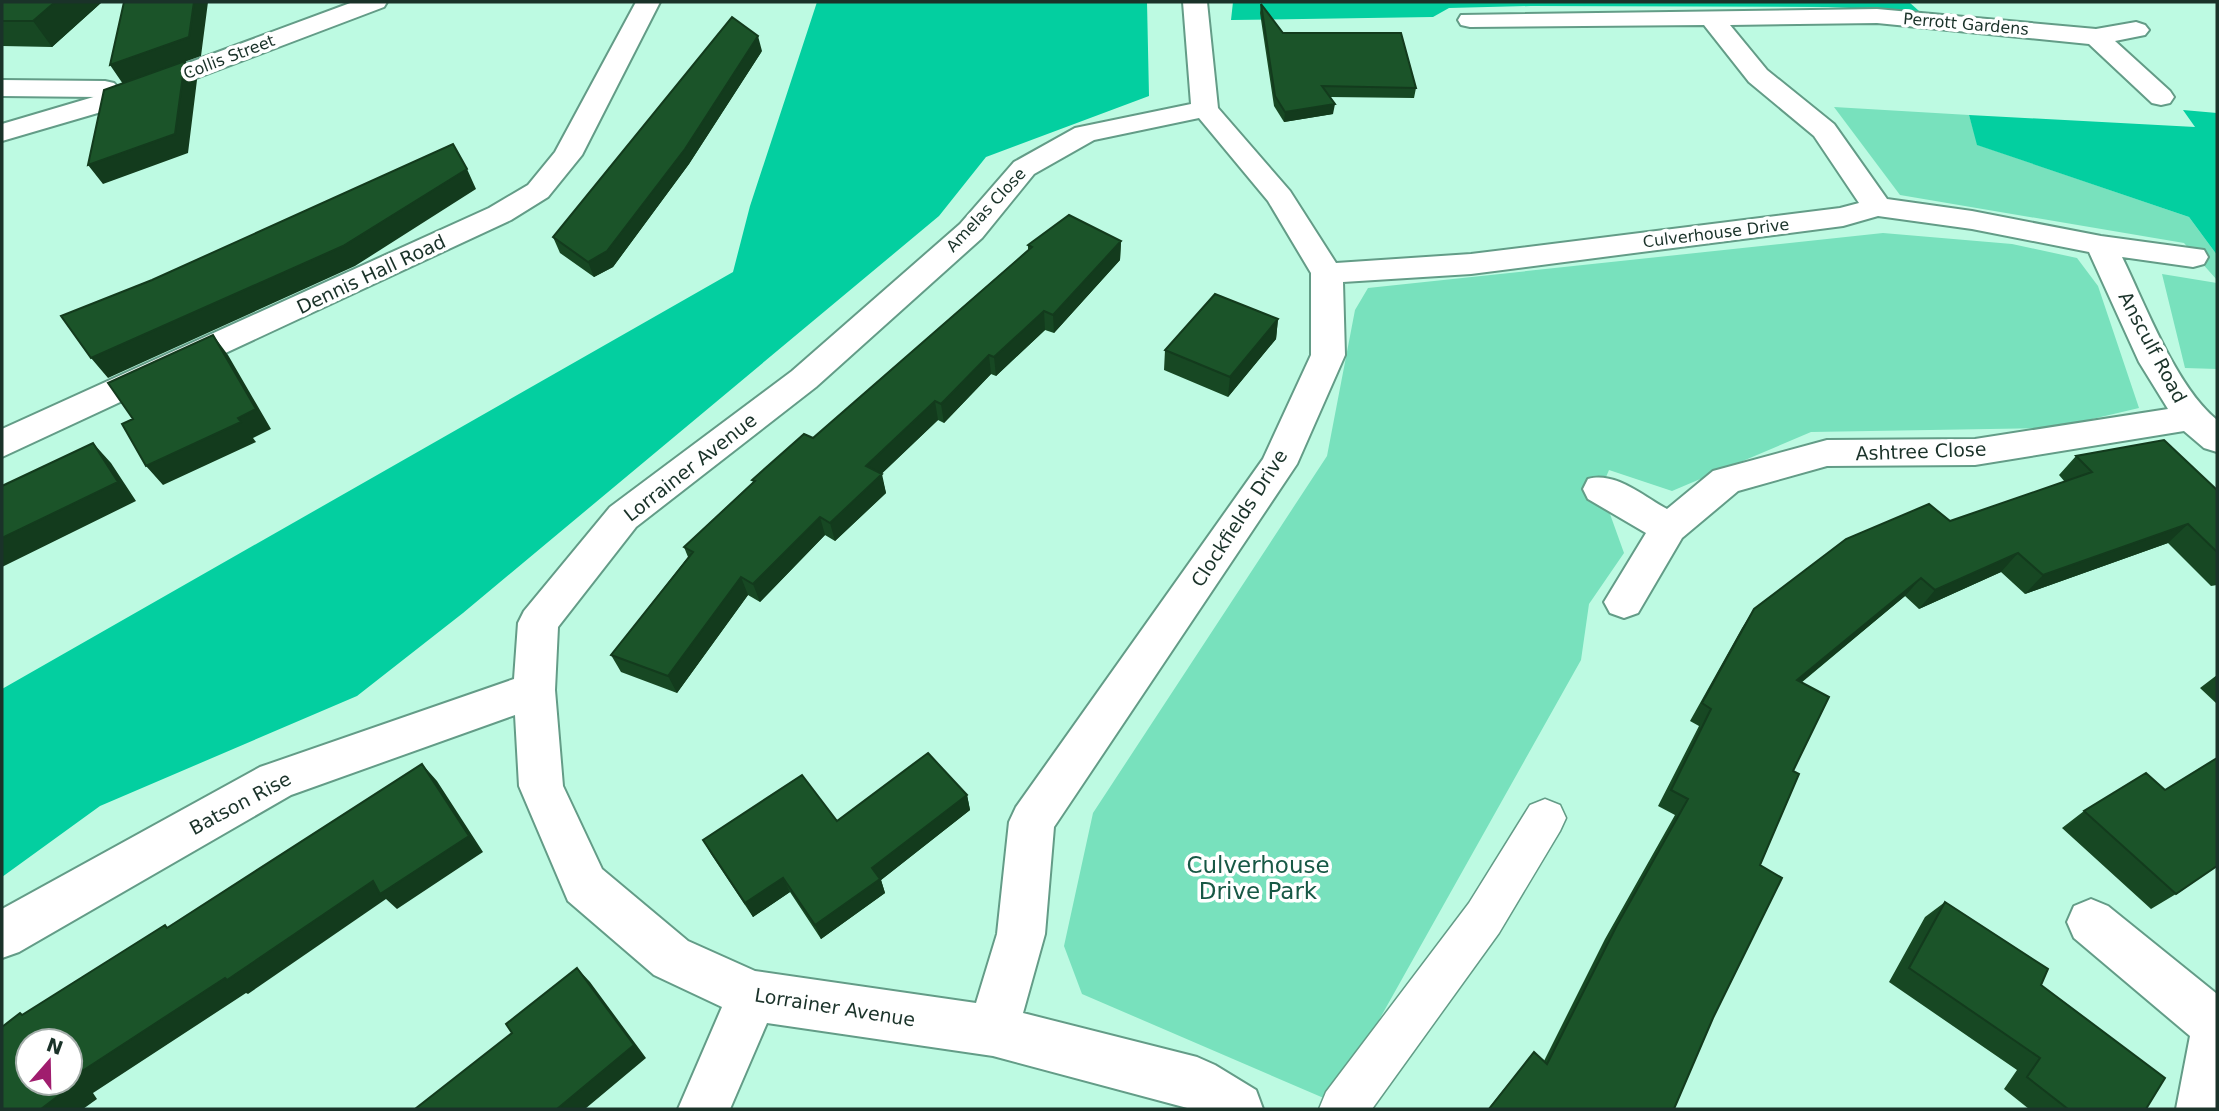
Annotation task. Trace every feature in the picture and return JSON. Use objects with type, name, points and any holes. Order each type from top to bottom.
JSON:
[{"type":"street","name":"Collis Street","points":[[2,134],[116,99],[375,2]]},
{"type":"street","name":"Dennis Hall Road","points":[[2,444],[488,220],[538,191],[568,155],[648,2]]},
{"type":"street","points":[[1195,2],[1205,109]]},
{"type":"street","name":"Perrott Gardens","points":[[1470,20],[1878,16],[2096,37],[2136,30]]},
{"type":"street","points":[[1710,17],[1758,75],[1825,130],[1877,207]]},
{"type":"street","points":[[2096,37],[2161,97]]},
{"type":"street","points":[[2,88],[105,89],[116,99]]},
{"type":"street","name":"Clockfields Drive","points":[[993,1031],[1021,934],[1032,822],[1279,464],[1328,355],[1326,273],[1280,197],[1205,109]]},
{"type":"street","name":"Amelas Close","points":[[804,379],[971,231],[1024,168],[1085,134],[1205,109]]},
{"type":"street","name":"Culverhouse Drive","points":[[1326,273],[1471,264],[1843,217],[1877,207],[1972,220],[2101,245],[2193,257]]},
{"type":"street","name":"Ansculf Road","points":[[2101,245],[2156,362],[2204,429]]},
{"type":"street","name":"Lorrainer Avenue","points":[[804,379],[623,517],[538,622],[534,690],[541,786],[585,885],[671,958],[753,996],[993,1031],[1197,1083],[1237,1109]]},
{"type":"street","name":"Ashtree Close","points":[[1624,602],[1669,528],[1726,481],[1827,453],[1975,452],[2204,429]]},
{"type":"street","points":[[1601,489],[1669,528]]},
{"type":"street","name":"Batson Rise","points":[[2,935],[276,780],[534,690]]},
{"type":"street","points":[[2091,922],[2217,1027],[2201,1105]]},
{"type":"street","points":[[704,1109],[753,996]]},
{"type":"lane","points":[[1343,1109],[1484,918],[1545,818]]},
{"type":"green space","points":[[817,2],[1147,2],[1149,96],[986,157],[939,216],[463,613],[357,696],[100,806],[2,877],[2,689],[733,272],[750,206]]},
{"type":"green space","points":[[1233,2],[1909,2],[1919,11],[1828,7],[1531,6],[1449,8],[1433,17],[1231,20]]},
{"type":"green space","points":[[1834,107],[1969,115],[1978,145],[2189,217],[2217,255],[2217,280],[2184,243],[1900,195]]},
{"type":"green space","points":[[2183,110],[2217,113],[2217,255],[2189,217],[1977,145],[1969,115],[2195,127]]},
{"type":"green space","name":"Culverhouse Drive Park","points":[[1883,233],[2012,244],[2077,258],[2098,286],[2139,408],[2054,428],[1811,432],[1672,491],[1609,470],[1601,489],[1624,553],[1589,604],[1581,660],[1333,1102],[1082,994],[1064,946],[1093,813],[1327,456],[1355,310],[1368,288]]},
{"type":"green space","points":[[2162,274],[2217,283],[2217,369],[2185,368]]},
{"type":"building","points":[[2,2],[55,2],[33,21],[2,21]]},
{"type":"building","points":[[124,2],[194,2],[189,37],[110,65]]},
{"type":"building","points":[[1261,4],[1283,33],[1401,33],[1416,88],[1322,86],[1335,104],[1285,112],[1275,96]]},
{"type":"building","points":[[732,17],[758,36],[685,149],[607,251],[588,262],[553,237]]},
{"type":"building","points":[[185,61],[175,134],[88,165],[104,90]]},
{"type":"building","points":[[453,144],[467,169],[343,246],[91,358],[61,316],[152,280]]},
{"type":"building","points":[[1069,215],[1121,241],[1053,315],[1044,311],[994,357],[989,355],[941,404],[935,401],[866,466],[882,474],[830,523],[820,517],[753,584],[741,577],[668,676],[611,655],[693,552],[684,547],[755,481],[752,480],[804,434],[813,438],[1032,247],[1028,245]]},
{"type":"building","points":[[1215,294],[1278,319],[1230,377],[1165,350]]},
{"type":"building","points":[[213,335],[256,409],[238,418],[241,422],[146,466],[122,424],[133,419],[108,383]]},
{"type":"building","points":[[2164,440],[2217,490],[2217,552],[2188,524],[2043,575],[2018,553],[1935,590],[1921,578],[1797,680],[1829,697],[1793,771],[1799,774],[1760,865],[1782,878],[1713,1018],[1674,1109],[1489,1109],[1534,1052],[1547,1064],[1617,925],[1688,799],[1671,790],[1711,709],[1702,703],[1754,609],[1846,539],[1929,504],[1950,521],[2092,472],[2076,456]]},
{"type":"building","points":[[93,443],[118,482],[2,538],[2,486]]},
{"type":"building","points":[[928,753],[967,795],[872,868],[880,879],[815,925],[783,878],[745,903],[703,840],[802,775],[837,821]]},
{"type":"building","points":[[2217,758],[2217,866],[2176,894],[2084,811],[2146,773],[2165,790]]},
{"type":"building","points":[[422,764],[469,836],[380,894],[373,881],[227,980],[225,978],[84,1070],[84,1027],[14,1027],[14,1097],[57,1097],[41,1109],[2,1109],[2,1027],[20,1013],[22,1015],[165,925],[167,928]]},
{"type":"building","points":[[1945,902],[2048,969],[2041,985],[2165,1078],[2146,1109],[2068,1109],[2027,1077],[2040,1058],[1909,968]]},
{"type":"building","points":[[577,968],[634,1045],[557,1109],[415,1109],[512,1033],[506,1024]]}]
